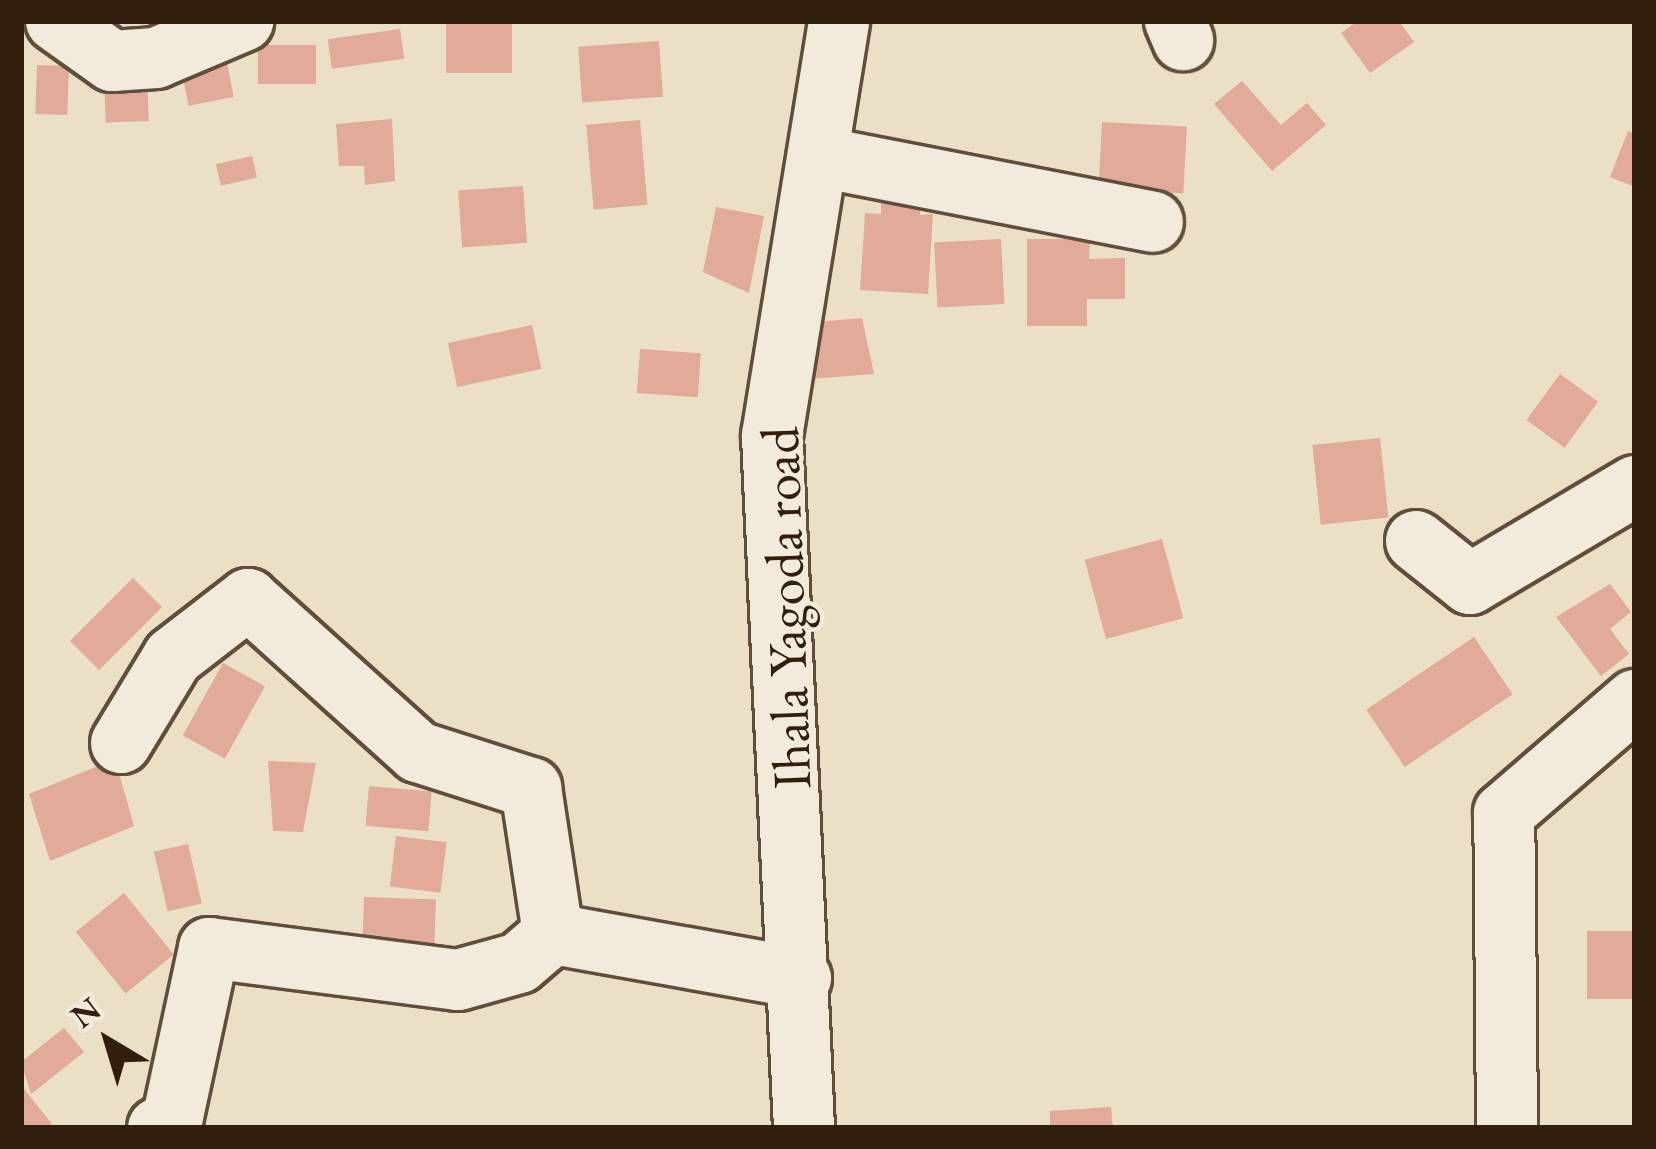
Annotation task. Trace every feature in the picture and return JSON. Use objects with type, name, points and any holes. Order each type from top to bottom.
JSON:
[{"type":"street","points":[[56,21],[112,61],[157,58],[243,21]]},
{"type":"street","name":"Ihala Yagoda road","points":[[804,1128],[801,978],[772,436],[825,158],[839,21]]},
{"type":"street","points":[[825,158],[1153,221]]},
{"type":"street","points":[[1416,541],[1470,584],[1635,486]]},
{"type":"street","points":[[121,742],[172,657],[248,598],[418,752],[531,788],[553,934]]},
{"type":"street","points":[[1507,1128],[1504,813],[1635,700]]},
{"type":"street","points":[[553,934],[801,978]]},
{"type":"street","points":[[158,1128],[172,1121],[209,948],[458,980],[520,963],[553,934]]},
{"type":"building","points":[[446,21],[512,21],[512,73],[446,73]]},
{"type":"building","points":[[1358,21],[1399,21],[1414,42],[1370,73],[1341,33]]},
{"type":"building","points":[[400,29],[404,59],[332,69],[328,39]]},
{"type":"building","points":[[659,41],[663,97],[582,103],[578,47]]},
{"type":"building","points":[[223,42],[234,97],[189,106],[178,51]]},
{"type":"building","points":[[258,45],[316,45],[316,84],[258,84]]},
{"type":"building","points":[[37,65],[69,66],[67,115],[35,114]]},
{"type":"building","points":[[147,71],[149,121],[106,122],[104,73]]},
{"type":"building","points":[[1242,81],[1281,125],[1307,103],[1326,125],[1272,171],[1214,104]]},
{"type":"building","points":[[392,119],[395,181],[365,185],[364,166],[339,166],[336,124]]},
{"type":"building","points":[[640,120],[647,205],[594,209],[586,125]]},
{"type":"building","points":[[1102,122],[1187,126],[1183,193],[1098,189]]},
{"type":"building","points":[[1628,131],[1635,134],[1635,187],[1610,177]]},
{"type":"building","points":[[252,156],[257,177],[221,186],[216,164]]},
{"type":"building","points":[[523,186],[527,243],[462,247],[458,191]]},
{"type":"building","points":[[881,193],[920,195],[920,215],[933,214],[928,294],[860,290],[865,213],[881,214]]},
{"type":"building","points":[[716,207],[764,216],[749,293],[703,272]]},
{"type":"building","points":[[1001,239],[1004,304],[937,307],[934,243]]},
{"type":"building","points":[[1027,239],[1090,239],[1089,259],[1125,258],[1125,299],[1087,299],[1087,326],[1027,326]]},
{"type":"building","points":[[862,318],[874,374],[797,380],[795,342],[819,340],[817,322]]},
{"type":"building","points":[[532,325],[541,369],[457,387],[448,343]]},
{"type":"building","points":[[640,349],[701,353],[698,397],[637,393]]},
{"type":"building","points":[[1560,374],[1598,402],[1565,448],[1526,420]]},
{"type":"building","points":[[1380,438],[1388,518],[1321,525],[1312,445]]},
{"type":"building","points":[[1162,539],[1183,618],[1106,639],[1085,560]]},
{"type":"building","points":[[133,578],[162,607],[99,670],[70,641]]},
{"type":"building","points":[[1610,584],[1631,612],[1610,629],[1629,654],[1601,676],[1556,617]]},
{"type":"building","points":[[1474,637],[1513,694],[1405,767],[1366,710]]},
{"type":"building","points":[[223,663],[265,686],[225,759],[183,736]]},
{"type":"building","points":[[115,759],[134,826],[50,861],[29,794]]},
{"type":"building","points":[[268,761],[316,763],[303,832],[273,831]]},
{"type":"building","points":[[369,786],[432,791],[428,831],[366,826]]},
{"type":"building","points":[[396,836],[447,842],[440,893],[390,887]]},
{"type":"building","points":[[188,844],[202,903],[168,911],[154,852]]},
{"type":"building","points":[[124,893],[174,954],[126,993],[76,932]]},
{"type":"building","points":[[364,897],[436,900],[434,952],[362,950]]},
{"type":"building","points":[[1587,931],[1635,931],[1635,999],[1587,999]]},
{"type":"building","points":[[64,1028],[84,1052],[31,1094],[21,1062]]},
{"type":"building","points":[[21,1085],[52,1124],[47,1128],[21,1128]]},
{"type":"building","points":[[1111,1107],[1113,1128],[1050,1128],[1050,1111]]}]
